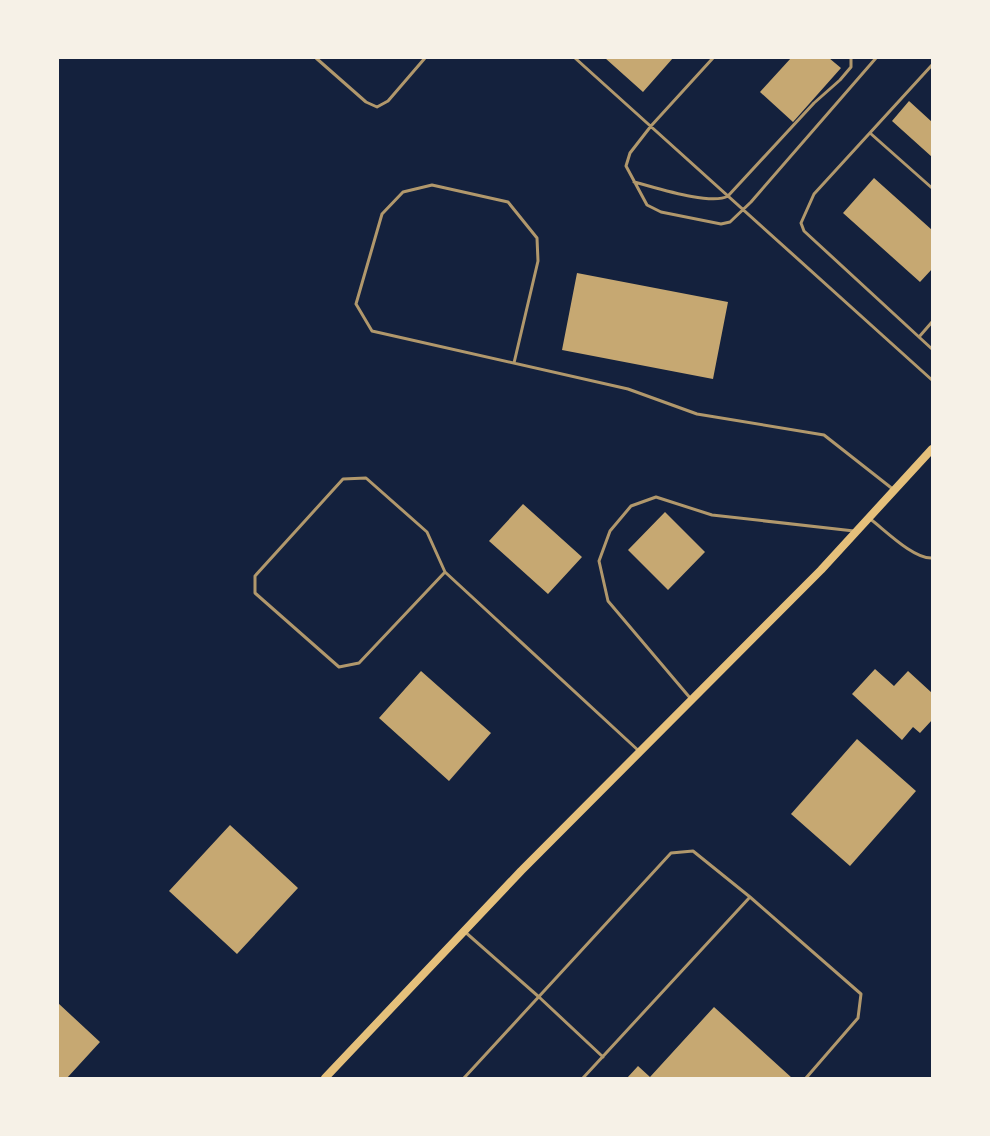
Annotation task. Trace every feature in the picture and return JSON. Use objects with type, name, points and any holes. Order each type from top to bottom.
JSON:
[{"type":"main road","points":[[324,1078],[464,931],[821,570],[932,449]]},
{"type":"lane","points":[[316,58],[366,102],[377,107],[388,100],[425,58]]},
{"type":"lane","points":[[575,58],[932,380]]},
{"type":"lane","points":[[713,58],[651,126],[630,153],[626,166],[647,205],[661,212],[721,224],[730,222],[743,210],[876,58]]},
{"type":"lane","points":[[634,182],[714,200],[722,200],[728,196],[814,103],[840,80],[851,67],[851,58]]},
{"type":"lane","points":[[932,65],[814,194],[802,223],[804,231],[932,349]]},
{"type":"lane","points":[[870,133],[932,188]]},
{"type":"lane","points":[[514,363],[538,261],[537,238],[508,202],[432,185],[403,192],[382,214],[356,304],[372,331],[628,389],[697,414],[824,435],[894,490]]},
{"type":"lane","points":[[919,337],[932,322]]},
{"type":"lane","points":[[444,572],[359,663],[339,667],[255,593],[255,576],[343,479],[366,478],[427,532],[444,572],[640,752]]},
{"type":"lane","points":[[692,700],[608,601],[600,561],[610,531],[630,506],[656,497],[712,515],[856,532]]},
{"type":"lane","points":[[869,518],[920,557],[932,558]]},
{"type":"lane","points":[[464,1078],[671,853],[693,851],[750,897],[861,994],[858,1018],[806,1078]]},
{"type":"lane","points":[[583,1078],[750,897]]},
{"type":"lane","points":[[464,931],[539,997],[603,1057]]},
{"type":"building","points":[[605,58],[673,58],[643,92]]},
{"type":"building","points":[[791,58],[829,58],[841,68],[793,122],[760,92]]},
{"type":"building","points":[[909,101],[932,122],[932,157],[892,121]]},
{"type":"building","points":[[874,178],[932,230],[932,269],[920,282],[843,213]]},
{"type":"building","points":[[577,273],[728,302],[713,379],[562,350]]},
{"type":"building","points":[[523,504],[582,557],[548,594],[489,541]]},
{"type":"building","points":[[665,512],[705,552],[668,590],[628,550]]},
{"type":"building","points":[[875,669],[894,686],[908,671],[932,693],[932,720],[920,733],[913,727],[902,740],[852,694]]},
{"type":"building","points":[[421,671],[491,733],[449,781],[379,718]]},
{"type":"building","points":[[857,739],[916,791],[850,866],[791,814]]},
{"type":"building","points":[[230,825],[298,888],[237,954],[169,891]]},
{"type":"building","points":[[58,1003],[100,1042],[67,1078],[58,1078]]},
{"type":"building","points":[[714,1007],[792,1078],[627,1078],[638,1066],[650,1077]]}]
